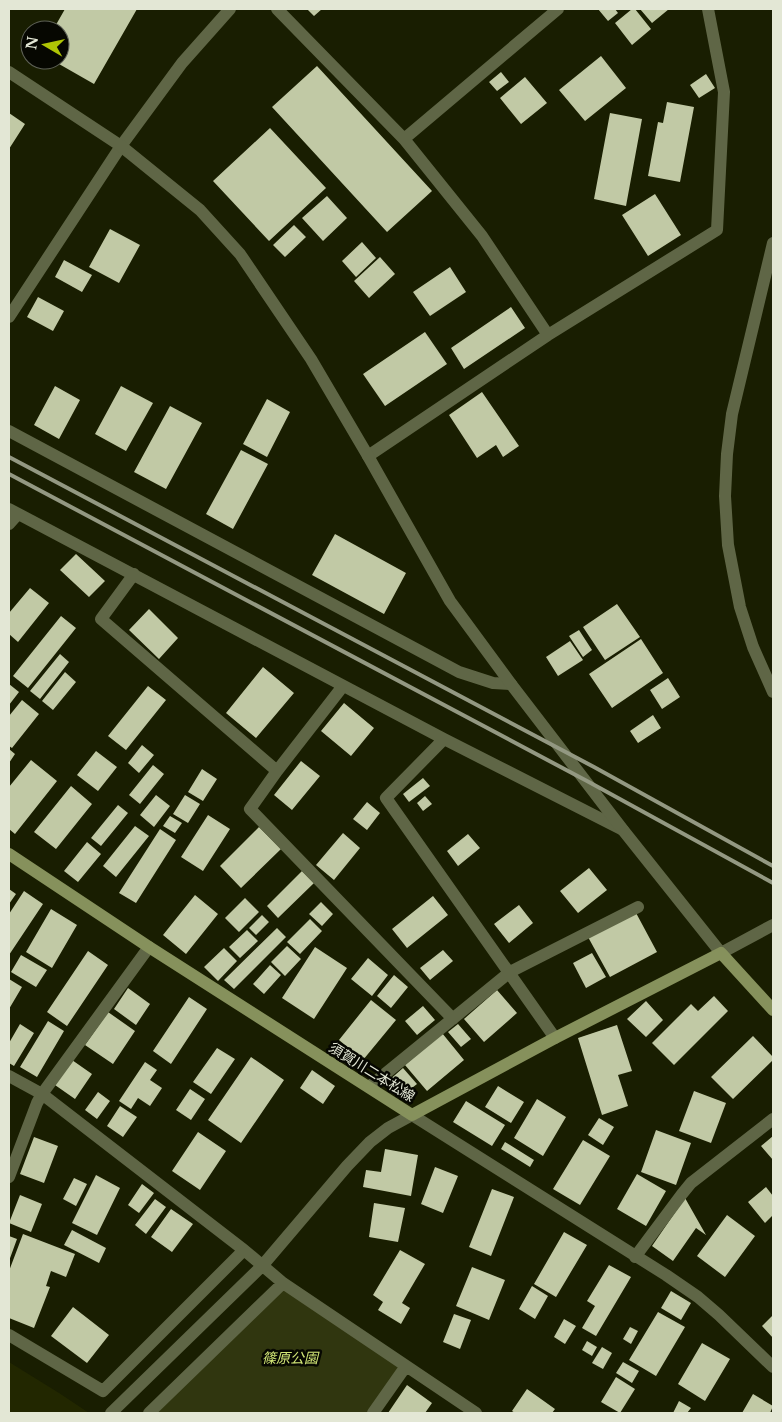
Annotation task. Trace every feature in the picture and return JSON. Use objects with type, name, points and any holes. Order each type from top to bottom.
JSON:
[{"type":"main road","name":"須賀川二本松線","points":[[9,854],[268,1025],[412,1115],[555,1038],[721,953]]},
{"type":"main road","points":[[721,953],[773,1010]]},
{"type":"street","points":[[9,316],[121,146],[182,63],[230,9]]},
{"type":"street","points":[[277,9],[404,139],[482,236],[548,335]]},
{"type":"street","points":[[404,139],[558,9]]},
{"type":"street","points":[[368,456],[548,335],[717,230],[724,92],[708,9]]},
{"type":"street","points":[[9,72],[121,146],[200,210],[240,254],[311,359],[450,601],[623,830],[721,953],[773,925]]},
{"type":"street","points":[[773,243],[732,414],[727,454],[725,496],[728,545],[740,607],[753,647],[773,692]]},
{"type":"street","points":[[9,431],[459,672],[493,683],[511,684]]},
{"type":"street","points":[[12,516],[134,574],[444,740],[623,830]]},
{"type":"street","points":[[134,574],[101,619],[277,771]]},
{"type":"street","points":[[343,686],[250,809],[453,1019]]},
{"type":"street","points":[[444,740],[386,798],[555,1038]]},
{"type":"street","points":[[368,1087],[510,972],[638,907]]},
{"type":"street","points":[[9,1177],[42,1094],[148,947]]},
{"type":"street","points":[[9,1076],[42,1094],[244,1250],[283,1284],[476,1413]]},
{"type":"street","points":[[111,1413],[262,1266],[347,1166],[370,1142],[388,1128],[412,1115],[698,1297],[773,1367]]},
{"type":"street","points":[[635,1257],[691,1184],[773,1119]]},
{"type":"street","points":[[9,1335],[103,1391],[244,1250]]},
{"type":"street","points":[[149,1413],[283,1284]]},
{"type":"street","points":[[373,1413],[406,1366]]},
{"type":"shaded area","points":[[9,1362],[59,1393],[89,1413],[9,1413]]},
{"type":"green space","name":"篠原公園","points":[[283,1288],[403,1366],[371,1413],[154,1413]]},
{"type":"building","points":[[65,9],[137,9],[94,84],[70,70],[70,20],[59,20]]},
{"type":"building","points":[[307,9],[322,9],[314,16]]},
{"type":"building","points":[[598,9],[615,9],[618,13],[608,21]]},
{"type":"building","points":[[632,9],[635,9],[651,29],[632,45],[615,23]]},
{"type":"building","points":[[640,9],[669,9],[652,23]]},
{"type":"building","points":[[601,56],[626,88],[585,121],[559,90]]},
{"type":"building","points":[[317,66],[432,191],[387,232],[272,107]]},
{"type":"building","points":[[501,72],[509,82],[497,91],[489,82]]},
{"type":"building","points":[[706,74],[715,88],[699,98],[690,85]]},
{"type":"building","points":[[525,77],[547,103],[521,124],[500,98]]},
{"type":"building","points":[[667,102],[694,107],[680,182],[648,176],[658,122],[663,123]]},
{"type":"building","points":[[9,113],[25,124],[9,149]]},
{"type":"building","points":[[610,113],[642,119],[626,206],[594,199]]},
{"type":"building","points":[[270,128],[326,188],[269,241],[213,181]]},
{"type":"building","points":[[655,194],[681,235],[648,256],[622,215]]},
{"type":"building","points":[[327,196],[347,218],[323,241],[302,218]]},
{"type":"building","points":[[294,225],[306,237],[285,257],[273,245]]},
{"type":"building","points":[[110,229],[140,245],[119,283],[89,267]]},
{"type":"building","points":[[362,242],[376,258],[356,277],[342,261]]},
{"type":"building","points":[[380,257],[395,274],[369,298],[354,281]]},
{"type":"building","points":[[64,260],[92,275],[82,292],[55,277]]},
{"type":"building","points":[[450,267],[466,292],[430,316],[413,292]]},
{"type":"building","points":[[38,297],[64,311],[53,331],[27,317]]},
{"type":"building","points":[[511,307],[525,328],[464,369],[451,348]]},
{"type":"building","points":[[425,332],[447,364],[385,406],[363,374]]},
{"type":"building","points":[[55,386],[80,400],[59,439],[34,425]]},
{"type":"building","points":[[121,386],[153,403],[126,451],[95,434]]},
{"type":"building","points":[[482,392],[519,446],[503,457],[496,445],[477,458],[449,415]]},
{"type":"building","points":[[267,399],[290,412],[267,457],[243,444]]},
{"type":"building","points":[[170,406],[202,423],[166,489],[134,472]]},
{"type":"building","points":[[241,450],[268,464],[233,529],[206,514]]},
{"type":"building","points":[[335,534],[406,573],[384,614],[312,575]]},
{"type":"building","points":[[76,554],[105,581],[89,597],[60,570]]},
{"type":"building","points":[[30,588],[49,603],[18,642],[9,634],[9,613]]},
{"type":"building","points":[[617,604],[640,637],[605,660],[583,627]]},
{"type":"building","points":[[149,609],[178,638],[159,659],[129,630]]},
{"type":"building","points":[[61,616],[76,628],[28,688],[13,676]]},
{"type":"building","points":[[579,630],[592,650],[583,657],[569,636]]},
{"type":"building","points":[[641,639],[663,673],[612,708],[589,674]]},
{"type":"building","points":[[570,641],[583,660],[558,676],[546,657]]},
{"type":"building","points":[[60,654],[69,662],[40,699],[30,691]]},
{"type":"building","points":[[263,667],[294,693],[256,738],[226,713]]},
{"type":"building","points":[[65,672],[76,682],[53,710],[42,701]]},
{"type":"building","points":[[668,678],[680,697],[662,709],[650,690]]},
{"type":"building","points":[[9,684],[19,692],[9,705]]},
{"type":"building","points":[[148,686],[166,700],[126,750],[108,736]]},
{"type":"building","points":[[22,700],[39,714],[12,748],[9,746],[9,716]]},
{"type":"building","points":[[344,703],[374,728],[351,756],[321,731]]},
{"type":"building","points":[[653,715],[661,728],[638,743],[630,731]]},
{"type":"building","points":[[142,745],[154,755],[139,773],[128,763]]},
{"type":"building","points":[[9,749],[15,754],[9,763]]},
{"type":"building","points":[[96,751],[117,767],[98,791],[77,775]]},
{"type":"building","points":[[31,760],[57,781],[15,834],[9,829],[9,787]]},
{"type":"building","points":[[301,761],[320,776],[292,810],[274,795]]},
{"type":"building","points":[[153,765],[164,774],[140,804],[129,795]]},
{"type":"building","points":[[202,769],[217,779],[203,801],[188,792]]},
{"type":"building","points":[[423,778],[430,786],[409,802],[403,794]]},
{"type":"building","points":[[71,786],[92,804],[56,849],[34,832]]},
{"type":"building","points":[[156,795],[170,806],[154,827],[140,815]]},
{"type":"building","points":[[185,795],[200,804],[188,823],[173,814]]},
{"type":"building","points":[[425,796],[432,804],[423,811],[417,803]]},
{"type":"building","points":[[367,802],[380,813],[367,830],[353,819]]},
{"type":"building","points":[[118,805],[128,813],[101,846],[91,838]]},
{"type":"building","points":[[208,815],[230,829],[203,871],[181,857]]},
{"type":"building","points":[[170,816],[182,823],[175,833],[163,826]]},
{"type":"building","points":[[135,826],[149,836],[116,877],[103,866]]},
{"type":"building","points":[[259,827],[281,849],[241,888],[220,866]]},
{"type":"building","points":[[160,829],[176,840],[136,903],[119,893]]},
{"type":"building","points":[[343,833],[360,848],[334,880],[316,865]]},
{"type":"building","points":[[468,834],[480,848],[458,866],[447,851]]},
{"type":"building","points":[[87,842],[101,854],[78,882],[64,871]]},
{"type":"building","points":[[589,868],[607,890],[578,913],[560,891]]},
{"type":"building","points":[[302,871],[314,883],[278,918],[267,906]]},
{"type":"building","points":[[9,889],[16,894],[9,904]]},
{"type":"building","points":[[24,891],[43,904],[9,955],[9,914]]},
{"type":"building","points":[[195,895],[218,914],[186,954],[163,935]]},
{"type":"building","points":[[433,896],[448,915],[407,948],[392,929]]},
{"type":"building","points":[[245,898],[259,912],[239,932],[225,918]]},
{"type":"building","points":[[321,902],[333,914],[322,926],[309,914]]},
{"type":"building","points":[[519,905],[533,923],[509,943],[494,924]]},
{"type":"building","points":[[51,909],[77,925],[52,968],[26,952]]},
{"type":"building","points":[[635,911],[657,952],[610,977],[588,937]]},
{"type":"building","points":[[262,915],[269,922],[256,935],[249,928]]},
{"type":"building","points":[[310,919],[322,931],[300,954],[287,942]]},
{"type":"building","points":[[277,928],[286,937],[234,989],[224,980]]},
{"type":"building","points":[[247,930],[258,941],[240,958],[229,947]]},
{"type":"building","points":[[287,946],[301,959],[285,976],[271,962]]},
{"type":"building","points":[[315,947],[347,968],[314,1019],[282,998]]},
{"type":"building","points":[[224,948],[237,961],[218,981],[204,967]]},
{"type":"building","points":[[443,950],[453,961],[430,980],[420,968]]},
{"type":"building","points":[[88,951],[108,965],[67,1026],[47,1012]]},
{"type":"building","points":[[592,953],[606,977],[586,988],[573,963]]},
{"type":"building","points":[[21,955],[47,970],[36,987],[11,972]]},
{"type":"building","points":[[368,958],[388,975],[372,996],[351,979]]},
{"type":"building","points":[[270,965],[281,975],[264,994],[253,984]]},
{"type":"building","points":[[394,975],[408,987],[391,1008],[377,996]]},
{"type":"building","points":[[9,979],[22,987],[9,1009]]},
{"type":"building","points":[[128,988],[150,1004],[136,1025],[114,1009]]},
{"type":"building","points":[[497,990],[517,1013],[484,1042],[464,1019]]},
{"type":"building","points":[[714,996],[728,1011],[674,1065],[652,1043],[691,1004],[698,1011]]},
{"type":"building","points":[[189,997],[207,1009],[171,1064],[153,1051]]},
{"type":"building","points":[[371,1000],[396,1020],[363,1060],[339,1040]]},
{"type":"building","points":[[646,1001],[663,1020],[646,1037],[627,1019]]},
{"type":"building","points":[[423,1006],[435,1020],[417,1035],[405,1021]]},
{"type":"building","points":[[108,1012],[135,1031],[113,1064],[85,1045]]},
{"type":"building","points":[[48,1021],[64,1031],[37,1077],[20,1067]]},
{"type":"building","points":[[20,1024],[34,1033],[14,1066],[9,1063],[9,1043]]},
{"type":"building","points":[[458,1024],[471,1039],[461,1047],[448,1032]]},
{"type":"building","points":[[617,1025],[632,1071],[618,1075],[628,1106],[602,1115],[578,1038]]},
{"type":"building","points":[[442,1033],[464,1060],[427,1091],[405,1065]]},
{"type":"building","points":[[753,1036],[773,1057],[773,1060],[733,1099],[711,1077]]},
{"type":"building","points":[[217,1048],[235,1059],[211,1094],[193,1082]]},
{"type":"building","points":[[251,1057],[284,1080],[241,1143],[208,1120]]},
{"type":"building","points":[[72,1060],[92,1074],[75,1099],[55,1085]]},
{"type":"building","points":[[145,1062],[157,1070],[150,1080],[162,1088],[150,1106],[138,1098],[131,1109],[119,1101]]},
{"type":"building","points":[[403,1068],[417,1084],[408,1091],[387,1082]]},
{"type":"building","points":[[312,1070],[335,1086],[323,1104],[300,1088]]},
{"type":"building","points":[[498,1086],[524,1102],[511,1123],[485,1107]]},
{"type":"building","points":[[190,1089],[205,1099],[191,1120],[176,1110]]},
{"type":"building","points":[[694,1091],[726,1103],[711,1143],[679,1131]]},
{"type":"building","points":[[98,1092],[110,1101],[97,1119],[85,1110]]},
{"type":"building","points":[[537,1099],[566,1117],[543,1156],[514,1138]]},
{"type":"building","points":[[466,1101],[505,1125],[492,1146],[453,1122]]},
{"type":"building","points":[[120,1106],[137,1117],[123,1137],[107,1126]]},
{"type":"building","points":[[599,1118],[614,1127],[603,1145],[588,1135]]},
{"type":"building","points":[[656,1130],[691,1143],[676,1185],[641,1172]]},
{"type":"building","points":[[198,1132],[226,1151],[200,1190],[172,1171]]},
{"type":"building","points":[[773,1136],[773,1160],[761,1146]]},
{"type":"building","points":[[34,1137],[58,1146],[44,1183],[20,1174]]},
{"type":"building","points":[[583,1140],[610,1156],[580,1205],[553,1189]]},
{"type":"building","points":[[505,1142],[534,1160],[530,1167],[501,1149]]},
{"type":"building","points":[[385,1149],[418,1155],[411,1196],[363,1187],[366,1170],[381,1172]]},
{"type":"building","points":[[435,1167],[458,1176],[443,1213],[421,1204]]},
{"type":"building","points":[[637,1174],[666,1191],[646,1226],[617,1209]]},
{"type":"building","points":[[96,1175],[120,1188],[97,1235],[72,1223]]},
{"type":"building","points":[[74,1178],[87,1184],[76,1206],[63,1199]]},
{"type":"building","points":[[142,1184],[154,1193],[139,1213],[128,1205]]},
{"type":"building","points":[[766,1187],[773,1196],[773,1215],[765,1223],[748,1202]]},
{"type":"building","points":[[492,1189],[514,1197],[491,1256],[469,1247]]},
{"type":"building","points":[[20,1195],[42,1204],[31,1232],[9,1223]]},
{"type":"building","points":[[685,1198],[706,1235],[696,1228],[673,1261],[652,1246]]},
{"type":"building","points":[[155,1199],[166,1207],[146,1234],[135,1225]]},
{"type":"building","points":[[374,1203],[405,1208],[398,1242],[369,1237]]},
{"type":"building","points":[[171,1209],[193,1224],[172,1252],[151,1237]]},
{"type":"building","points":[[727,1215],[755,1236],[725,1277],[697,1256]]},
{"type":"building","points":[[72,1230],[106,1248],[99,1263],[64,1245]]},
{"type":"building","points":[[564,1232],[587,1245],[556,1297],[534,1284]]},
{"type":"building","points":[[23,1234],[75,1254],[66,1277],[51,1271],[46,1286],[50,1287],[34,1328],[9,1318],[9,1271]]},
{"type":"building","points":[[9,1236],[17,1239],[9,1261]]},
{"type":"building","points":[[400,1250],[425,1264],[402,1303],[410,1308],[401,1324],[378,1310],[383,1302],[373,1295]]},
{"type":"building","points":[[609,1265],[631,1277],[596,1336],[582,1328],[595,1306],[587,1301]]},
{"type":"building","points":[[472,1267],[505,1280],[489,1320],[456,1306]]},
{"type":"building","points":[[532,1286],[548,1296],[535,1319],[519,1309]]},
{"type":"building","points":[[671,1291],[691,1303],[681,1320],[661,1308]]},
{"type":"building","points":[[73,1307],[109,1335],[87,1363],[51,1336]]},
{"type":"building","points":[[658,1312],[685,1327],[656,1376],[629,1360]]},
{"type":"building","points":[[454,1314],[471,1320],[460,1349],[443,1342]]},
{"type":"building","points":[[773,1315],[773,1338],[762,1326]]},
{"type":"building","points":[[564,1319],[576,1326],[565,1344],[554,1337]]},
{"type":"building","points":[[630,1327],[638,1331],[631,1344],[623,1339]]},
{"type":"building","points":[[587,1341],[597,1347],[592,1356],[582,1350]]},
{"type":"building","points":[[702,1343],[730,1359],[705,1401],[678,1384]]},
{"type":"building","points":[[602,1347],[612,1353],[603,1369],[592,1363]]},
{"type":"building","points":[[623,1362],[639,1371],[632,1383],[616,1373]]},
{"type":"building","points":[[616,1377],[635,1389],[620,1413],[601,1402]]},
{"type":"building","points":[[407,1385],[432,1403],[425,1413],[388,1413]]},
{"type":"building","points":[[527,1389],[555,1409],[552,1413],[515,1413],[512,1411]]},
{"type":"building","points":[[753,1394],[773,1406],[770,1413],[742,1413]]},
{"type":"building","points":[[679,1401],[691,1408],[687,1413],[673,1413]]},
{"type":"railway","points":[[9,457],[594,767],[773,866]]},
{"type":"railway","points":[[9,474],[587,781],[773,883]]}]
